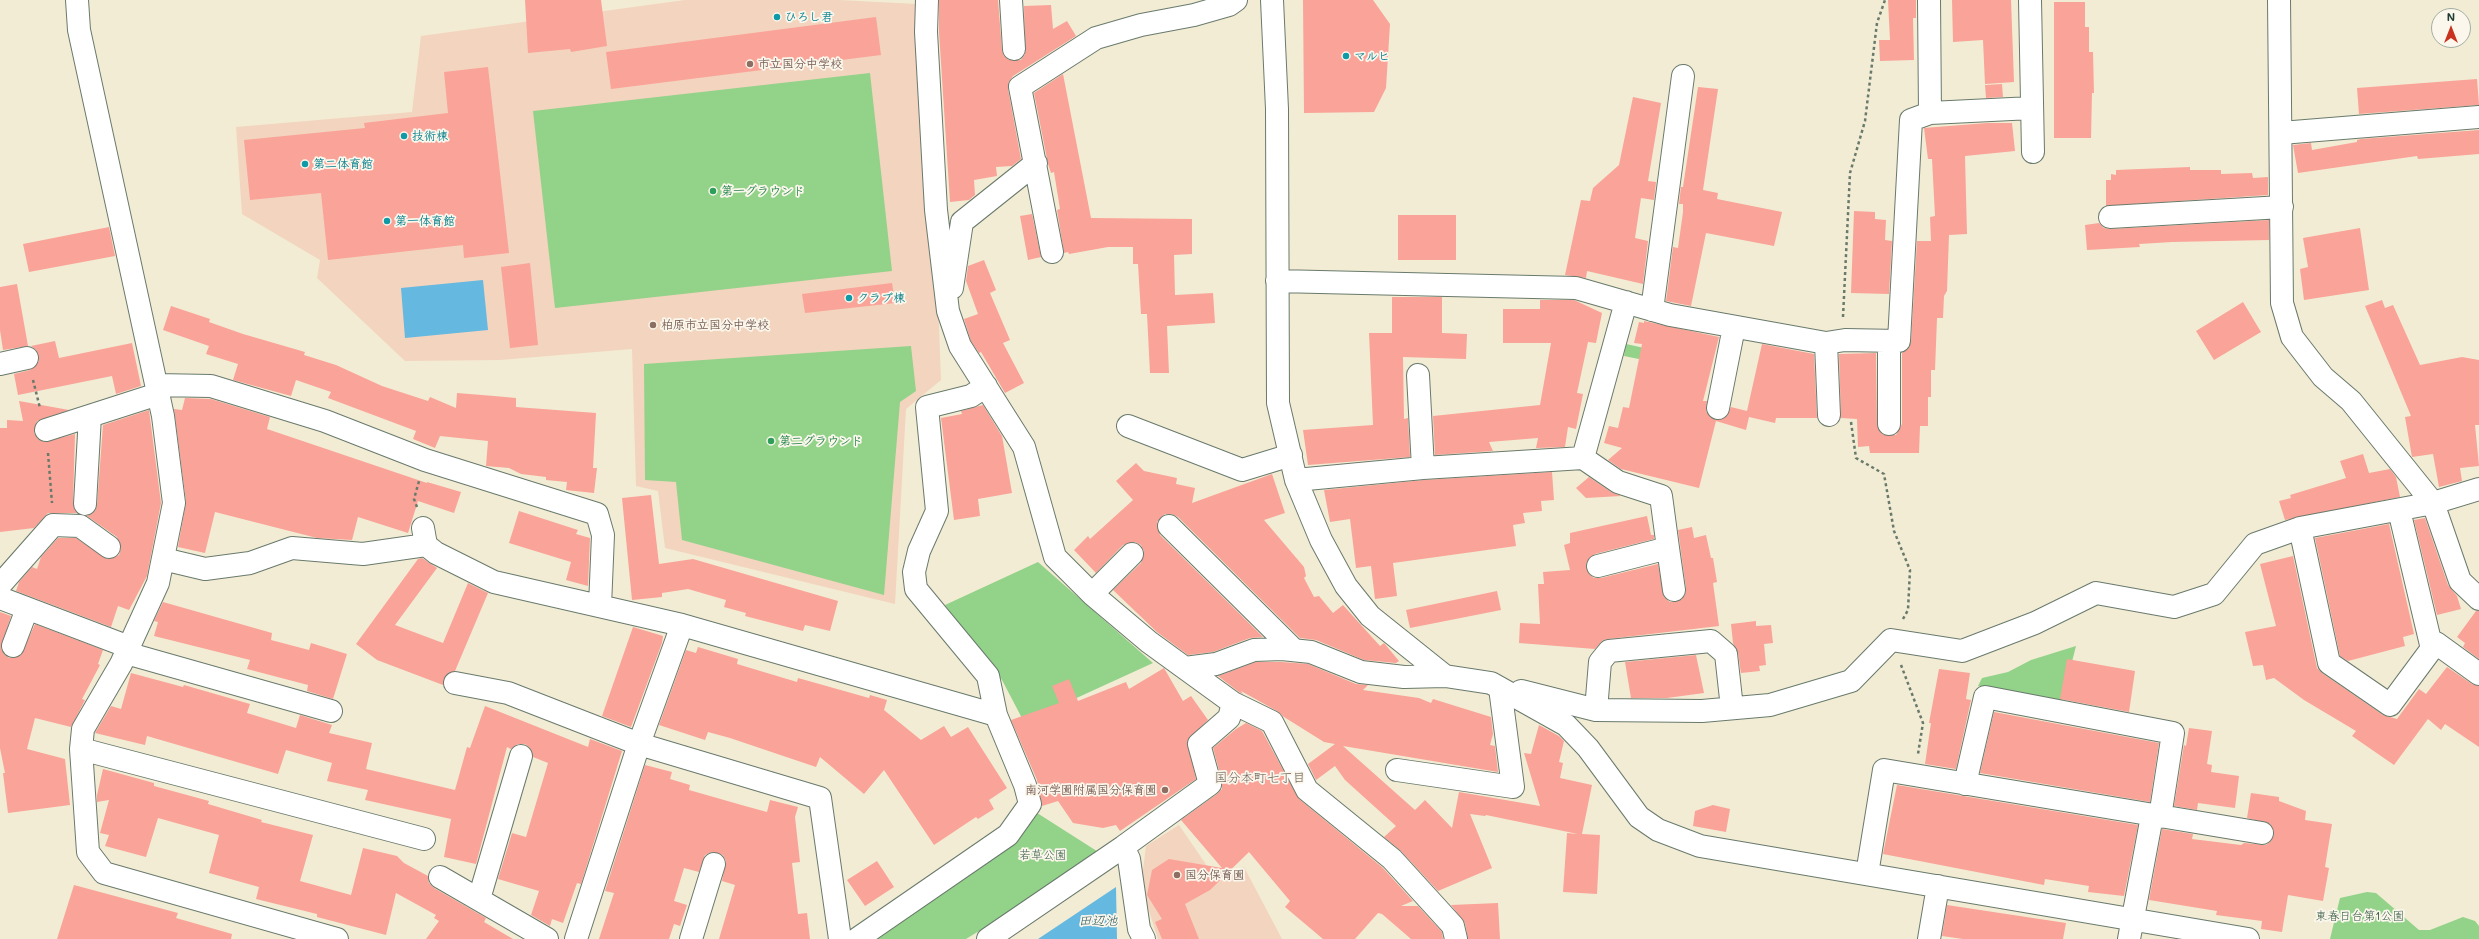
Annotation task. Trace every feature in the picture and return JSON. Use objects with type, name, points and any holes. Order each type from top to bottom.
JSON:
[{"type":"street","points":[[77,0],[79,30],[157,390],[174,503],[158,583],[128,650],[82,729],[81,749],[88,852],[104,873],[337,939]]},
{"type":"street","points":[[927,0],[926,32],[935,188],[948,311],[960,346],[1024,447],[1055,557],[1092,594],[1149,642],[1232,703],[1272,722],[1307,790],[1392,859],[1453,926],[1456,939]]},
{"type":"street","points":[[1011,0],[1014,49]]},
{"type":"street","points":[[1052,252],[1020,87],[1096,38],[1141,25],[1194,15],[1229,5],[1236,0]]},
{"type":"street","points":[[1272,0],[1277,109],[1278,403],[1296,480],[1321,540],[1346,586],[1370,616],[1445,676]]},
{"type":"street","points":[[1929,0],[1930,114]]},
{"type":"street","points":[[2030,0],[2033,152]]},
{"type":"street","points":[[2279,0],[2282,207],[2280,242],[2282,303],[2292,337],[2323,377],[2351,401],[2434,503],[2460,581],[2479,599]]},
{"type":"street","points":[[1652,310],[1683,76]]},
{"type":"street","points":[[1277,281],[1576,288],[1652,310],[1826,343],[1845,340],[1899,342],[1911,120],[1930,114],[2032,108]]},
{"type":"street","points":[[2281,133],[2479,117]]},
{"type":"street","points":[[948,311],[962,222],[1036,164]]},
{"type":"street","points":[[2110,216],[2282,207]]},
{"type":"street","points":[[1583,458],[1626,302]]},
{"type":"street","points":[[1718,408],[1734,326]]},
{"type":"street","points":[[1889,341],[1889,424]]},
{"type":"street","points":[[1826,343],[1829,415]]},
{"type":"street","points":[[0,364],[28,358]]},
{"type":"street","points":[[1418,375],[1423,468]]},
{"type":"street","points":[[46,430],[90,416],[157,390],[211,386],[325,421],[425,460],[597,514],[603,534],[600,606]]},
{"type":"street","points":[[857,939],[1008,835],[1030,804],[1025,785],[996,714],[988,676],[916,589],[914,572],[919,551],[937,511],[927,407],[971,396],[986,386]]},
{"type":"street","points":[[85,504],[90,416]]},
{"type":"street","points":[[1128,426],[1242,470],[1291,455]]},
{"type":"street","points":[[1296,480],[1423,468],[1583,458],[1618,482],[1661,496],[1674,590]]},
{"type":"street","points":[[1186,668],[1216,664],[1254,650],[1294,650],[1311,652],[1361,672],[1404,677],[1445,676],[1495,686],[1596,710],[1702,711],[1770,704],[1851,681],[1891,640],[1962,651],[2034,623],[2096,593],[2174,607],[2214,594],[2255,544],[2300,528],[2434,503],[2479,489]]},
{"type":"street","points":[[2399,510],[2432,649]]},
{"type":"street","points":[[0,585],[53,525],[80,526],[109,547]]},
{"type":"street","points":[[1169,526],[1294,650]]},
{"type":"street","points":[[2300,528],[2329,663],[2390,704],[2436,643],[2479,674]]},
{"type":"street","points":[[163,559],[205,569],[250,563],[292,548],[363,554],[424,536],[436,553],[494,582],[682,625],[996,714]]},
{"type":"street","points":[[1598,566],[1668,548]]},
{"type":"street","points":[[1092,594],[1132,554]]},
{"type":"street","points":[[0,598],[128,650],[331,711]]},
{"type":"street","points":[[14,646],[27,609]]},
{"type":"street","points":[[576,939],[639,744],[682,625]]},
{"type":"street","points":[[1596,710],[1600,662],[1609,651],[1711,641],[1726,654],[1732,708]]},
{"type":"street","points":[[455,683],[508,693],[639,744],[820,798],[840,939]]},
{"type":"street","points":[[1397,770],[1513,787],[1495,686]]},
{"type":"street","points":[[1495,686],[1566,725],[1588,748],[1639,817],[1658,830],[1700,846],[1938,886],[2131,929],[2248,939]]},
{"type":"street","points":[[1965,784],[1985,697],[2173,733],[2131,929]]},
{"type":"street","points":[[988,939],[1123,847],[1210,784],[1199,744],[1229,718],[1232,703]]},
{"type":"street","points":[[81,749],[424,840]]},
{"type":"street","points":[[479,900],[521,756]]},
{"type":"street","points":[[1867,874],[1884,770],[2156,817],[2262,833]]},
{"type":"street","points":[[1123,847],[1129,859],[1139,930],[1144,939]]},
{"type":"street","points":[[691,939],[714,864]]},
{"type":"street","points":[[440,877],[547,939]]},
{"type":"street","points":[[1929,939],[1938,886]]},
{"type":"path","points":[[424,536],[414,499],[425,460]]},
{"type":"path","points":[[1891,640],[1923,723],[1915,775]]},
{"type":"shaded area","name":"柏原市立国分中学校","points":[[685,0],[839,0],[916,4],[938,300],[941,380],[906,409],[895,604],[665,548],[658,491],[636,486],[632,349],[500,360],[405,361],[317,278],[320,260],[242,214],[236,127],[412,112],[421,36]]},
{"type":"shaded area","name":"国分保育園","points":[[1179,825],[1218,882],[1244,867],[1282,939],[1158,939],[1141,886],[1146,846]]},
{"type":"green space","name":"第一グラウンド","points":[[870,73],[892,271],[555,308],[533,111]]},
{"type":"green space","points":[[1626,344],[1676,355],[1673,366],[1624,356]]},
{"type":"green space","name":"第二グラウンド","points":[[911,346],[916,391],[900,402],[884,595],[682,540],[676,482],[645,480],[644,364]]},
{"type":"green space","points":[[1038,562],[1153,663],[1024,722],[1002,680],[945,605]]},
{"type":"green space","points":[[2076,646],[2061,705],[1978,686],[1982,678],[2008,672],[2031,660]]},
{"type":"green space","name":"若草公園","points":[[1034,811],[1103,855],[966,939],[869,939]]},
{"type":"green space","name":"東春日台第1公園","points":[[2367,892],[2376,893],[2419,930],[2430,930],[2463,917],[2475,921],[2479,926],[2479,939],[2330,939],[2340,898]]},
{"type":"water","points":[[483,280],[488,330],[405,338],[401,288]]},
{"type":"water","name":"田辺池","points":[[1116,887],[1117,939],[1038,939]]},
{"type":"building","points":[[525,0],[601,0],[607,46],[571,52],[570,49],[528,53]]},
{"type":"building","points":[[939,0],[998,0],[1002,50],[1004,56],[1009,60],[1021,60],[1025,54],[1024,6],[1051,5],[1053,29],[1067,21],[1076,36],[1013,76],[1009,82],[1008,89],[1021,159],[1012,166],[996,167],[997,176],[974,180],[975,195],[969,200],[950,202],[939,32]]},
{"type":"building","name":"マルヒ","points":[[1303,0],[1373,0],[1390,24],[1386,88],[1374,112],[1304,113]]},
{"type":"building","points":[[1888,0],[1916,0],[1916,18],[1913,18],[1914,60],[1880,61],[1879,40],[1890,40]]},
{"type":"building","points":[[1952,0],[2011,0],[2014,82],[1985,84],[1983,40],[1953,42]]},
{"type":"building","points":[[2054,2],[2085,2],[2085,27],[2089,27],[2089,52],[2093,52],[2094,93],[2092,93],[2091,138],[2054,138]]},
{"type":"building","points":[[876,17],[881,55],[611,89],[606,52]]},
{"type":"building","points":[[488,67],[509,253],[464,258],[463,245],[328,260],[321,193],[250,200],[244,140],[365,128],[364,123],[448,113],[444,72]]},
{"type":"building","points":[[1063,74],[1091,218],[1192,219],[1192,254],[1174,255],[1175,295],[1213,293],[1215,323],[1167,326],[1169,373],[1150,373],[1147,314],[1141,314],[1138,264],[1133,264],[1133,247],[1108,247],[1069,254],[1068,252],[1064,253],[1057,210],[1060,209],[1054,172],[1051,173],[1048,164],[1034,93]]},
{"type":"building","points":[[2477,79],[2479,105],[2359,114],[2357,88]]},
{"type":"building","points":[[2002,84],[2003,97],[1986,98],[1985,85]]},
{"type":"building","points":[[1698,87],[1718,89],[1703,190],[1718,193],[1717,199],[1782,212],[1774,246],[1706,233],[1691,306],[1666,301],[1673,247],[1678,248],[1683,212],[1683,204],[1679,204],[1681,187],[1683,187]]},
{"type":"building","points":[[1633,97],[1661,103],[1648,181],[1656,182],[1654,200],[1641,198],[1635,238],[1648,241],[1643,284],[1587,271],[1586,278],[1565,275],[1581,200],[1590,201],[1593,188],[1619,165]]},
{"type":"building","points":[[1987,123],[2012,123],[2015,151],[1965,156],[1967,234],[1949,235],[1947,291],[1944,296],[1943,318],[1937,318],[1935,370],[1931,370],[1931,397],[1928,397],[1928,426],[1920,426],[1919,453],[1870,453],[1869,446],[1858,447],[1857,419],[1841,418],[1839,354],[1876,353],[1877,424],[1883,435],[1896,435],[1902,424],[1902,353],[1909,348],[1911,342],[1917,241],[1931,241],[1930,217],[1935,216],[1932,159],[1928,159],[1924,128]]},
{"type":"building","points":[[2479,130],[2479,154],[2418,159],[2417,156],[2298,173],[2293,145],[2311,143],[2312,150],[2357,142],[2357,140],[2361,139]]},
{"type":"building","points":[[2190,167],[2190,170],[2221,170],[2221,174],[2252,173],[2253,178],[2268,177],[2268,195],[2106,206],[2106,180],[2111,180],[2111,174],[2116,175],[2116,170]]},
{"type":"building","points":[[1854,211],[1875,212],[1875,219],[1886,220],[1885,240],[1892,241],[1889,294],[1851,293]]},
{"type":"building","points":[[1032,214],[1041,257],[1028,260],[1020,216]]},
{"type":"building","points":[[1398,215],[1456,215],[1456,260],[1398,260]]},
{"type":"building","points":[[2269,220],[2269,240],[2172,242],[2139,244],[2140,247],[2087,250],[2085,225],[2099,223],[2104,228],[2111,229]]},
{"type":"building","points":[[109,227],[115,256],[29,272],[23,244]]},
{"type":"building","points":[[2360,228],[2369,290],[2304,300],[2300,269],[2308,267],[2303,238]]},
{"type":"building","points":[[984,260],[996,290],[990,293],[1010,340],[1003,343],[1024,383],[1005,393],[981,352],[979,353],[971,341],[964,319],[978,314],[966,281],[968,266]]},
{"type":"building","points":[[530,263],[538,345],[510,348],[501,267]]},
{"type":"building","name":"クラブ棟","points":[[892,283],[895,303],[805,313],[802,294]]},
{"type":"building","points":[[17,284],[28,346],[3,350],[0,330],[0,287]]},
{"type":"building","points":[[1392,297],[1442,297],[1442,333],[1467,334],[1466,359],[1403,357],[1404,419],[1408,418],[1410,457],[1308,465],[1303,430],[1373,425],[1369,333],[1392,333]]},
{"type":"building","points":[[1540,300],[1574,300],[1602,313],[1596,343],[1588,342],[1577,393],[1583,394],[1576,429],[1568,427],[1565,447],[1536,448],[1538,438],[1489,442],[1493,451],[1435,455],[1433,416],[1540,405],[1551,343],[1503,343],[1503,309],[1540,309]]},
{"type":"building","points":[[2382,300],[2385,308],[2393,305],[2420,365],[2462,357],[2479,360],[2479,425],[2475,425],[2479,466],[2460,468],[2462,481],[2439,487],[2433,454],[2412,457],[2405,417],[2411,416],[2365,306]]},
{"type":"building","points":[[2243,302],[2261,332],[2214,360],[2196,331]]},
{"type":"building","points":[[171,306],[210,319],[209,322],[243,334],[305,352],[304,355],[336,365],[382,386],[428,401],[430,397],[456,408],[457,393],[516,398],[516,407],[596,413],[593,468],[597,468],[594,493],[566,490],[567,482],[546,480],[546,477],[521,474],[509,468],[486,466],[488,441],[440,436],[435,448],[413,439],[416,431],[328,398],[331,392],[296,380],[291,396],[233,380],[238,364],[206,354],[209,346],[163,330]]},
{"type":"building","points":[[1644,321],[1719,337],[1703,401],[1707,401],[1706,412],[1716,420],[1727,416],[1731,407],[1747,411],[1762,344],[1814,354],[1817,418],[1776,418],[1775,423],[1749,417],[1746,430],[1716,421],[1699,488],[1621,469],[1608,460],[1622,448],[1604,443],[1609,426],[1618,428],[1623,407],[1629,408],[1642,344],[1634,343],[1639,322],[1644,323]]},
{"type":"building","points":[[55,341],[59,358],[132,343],[141,386],[116,394],[112,376],[18,395],[14,374],[30,370],[39,361],[36,350],[31,346]]},
{"type":"building","points":[[185,398],[211,399],[270,417],[267,429],[427,483],[461,492],[454,513],[418,501],[408,533],[358,517],[352,540],[317,538],[215,512],[205,553],[178,547],[186,502],[174,409],[182,410]]},
{"type":"building","points":[[19,401],[69,410],[37,421],[34,433],[38,439],[44,442],[75,434],[73,503],[77,513],[48,513],[34,528],[0,532],[0,428],[7,428],[7,420],[23,421]]},
{"type":"building","points":[[983,405],[1002,436],[1012,493],[978,499],[980,516],[954,520],[941,418],[962,414],[961,411]]},
{"type":"building","points":[[149,410],[161,503],[147,576],[129,610],[118,606],[111,627],[16,591],[19,582],[32,567],[37,569],[41,557],[58,538],[76,538],[107,559],[119,555],[121,548],[117,537],[87,516],[95,511],[97,505],[103,425]]},
{"type":"building","points":[[2363,454],[2369,473],[2390,469],[2396,477],[2400,497],[2285,520],[2279,501],[2291,498],[2290,495],[2346,478],[2340,461]]},
{"type":"building","points":[[1136,463],[1144,471],[1177,478],[1176,484],[1195,488],[1192,503],[1272,474],[1285,513],[1264,520],[1304,567],[1306,576],[1304,578],[1314,597],[1319,596],[1333,613],[1343,605],[1380,646],[1384,643],[1399,661],[1396,663],[1364,660],[1316,640],[1300,638],[1178,517],[1172,514],[1165,514],[1157,522],[1160,535],[1263,637],[1250,638],[1213,652],[1188,655],[1157,632],[1113,590],[1141,563],[1144,551],[1141,545],[1135,542],[1123,545],[1096,573],[1074,550],[1088,536],[1090,539],[1133,500],[1116,481]]},
{"type":"building","points":[[1552,472],[1554,500],[1541,501],[1542,511],[1523,513],[1525,523],[1513,525],[1516,546],[1393,563],[1397,596],[1375,599],[1371,566],[1356,568],[1350,519],[1330,522],[1324,490],[1424,480]]},
{"type":"building","points":[[1589,477],[1611,492],[1621,496],[1586,498],[1576,488]]},
{"type":"building","points":[[651,495],[659,564],[693,559],[838,601],[830,631],[805,625],[803,631],[745,616],[746,613],[724,607],[726,600],[688,589],[662,593],[662,597],[632,600],[622,498]]},
{"type":"building","points":[[519,511],[578,530],[576,534],[590,538],[588,586],[566,580],[571,562],[509,543]]},
{"type":"building","points":[[1647,516],[1651,535],[1654,535],[1654,539],[1595,554],[1586,563],[1589,574],[1594,578],[1601,578],[1658,564],[1664,597],[1670,602],[1681,600],[1685,595],[1686,588],[1678,530],[1692,527],[1694,538],[1706,535],[1711,558],[1713,558],[1717,582],[1713,583],[1719,626],[1608,639],[1603,640],[1595,649],[1519,643],[1520,623],[1540,624],[1538,584],[1544,584],[1543,572],[1570,570],[1564,545],[1570,543],[1570,533]]},
{"type":"building","points":[[2425,518],[2448,585],[2457,596],[2461,609],[2437,615],[2414,520]]},
{"type":"building","points":[[2389,524],[2414,634],[2403,637],[2405,646],[2348,661],[2340,656],[2315,538]]},
{"type":"building","points":[[2293,556],[2317,668],[2383,715],[2397,719],[2419,689],[2426,694],[2447,667],[2472,684],[2479,686],[2479,747],[2445,724],[2441,730],[2428,719],[2394,765],[2352,736],[2356,731],[2304,700],[2274,678],[2266,680],[2263,665],[2253,666],[2245,632],[2276,626],[2260,564]]},
{"type":"building","points":[[422,558],[437,568],[395,625],[443,643],[468,583],[488,593],[455,671],[446,675],[443,685],[377,660],[356,644],[418,559]]},
{"type":"building","points":[[1497,591],[1501,610],[1410,628],[1406,610]]},
{"type":"building","points":[[163,602],[272,633],[271,640],[309,650],[311,643],[347,654],[333,699],[307,691],[308,685],[247,669],[250,660],[154,636],[158,622],[154,621]]},
{"type":"building","points":[[2476,611],[2479,611],[2479,659],[2463,647],[2465,643],[2457,637]]},
{"type":"building","points":[[0,612],[11,616],[1,648],[4,654],[9,658],[21,655],[35,624],[103,650],[98,664],[100,665],[82,699],[85,700],[71,727],[35,718],[27,749],[65,759],[70,805],[8,813],[3,773],[5,773],[0,748]]},
{"type":"building","points":[[1756,621],[1756,626],[1771,625],[1773,643],[1764,644],[1766,665],[1759,666],[1760,671],[1741,673],[1738,653],[1733,643],[1731,624]]},
{"type":"building","points":[[633,627],[663,636],[662,643],[631,727],[602,716]]},
{"type":"building","points":[[698,647],[738,659],[737,664],[797,682],[798,678],[869,698],[870,695],[887,700],[884,710],[921,740],[944,726],[951,737],[968,727],[1007,788],[989,800],[994,809],[978,819],[976,817],[934,845],[884,770],[864,794],[820,757],[816,767],[708,732],[705,740],[659,725],[686,650],[696,653]]},
{"type":"building","points":[[1696,655],[1704,693],[1667,698],[1631,698],[1625,662]]},
{"type":"building","points":[[2067,659],[2135,671],[2129,712],[2060,699]]},
{"type":"building","points":[[1256,662],[1308,664],[1356,684],[1368,685],[1363,690],[1419,698],[1431,703],[1433,699],[1491,717],[1493,734],[1490,745],[1495,746],[1498,772],[1343,746],[1415,810],[1425,800],[1452,828],[1459,792],[1540,806],[1524,753],[1531,754],[1539,725],[1559,736],[1564,741],[1559,762],[1563,763],[1560,778],[1592,785],[1582,834],[1600,835],[1597,894],[1563,892],[1567,833],[1578,834],[1486,815],[1470,814],[1492,868],[1438,891],[1401,851],[1384,837],[1396,826],[1345,780],[1335,766],[1316,780],[1308,764],[1335,744],[1324,742],[1277,711],[1241,691],[1243,694],[1239,692],[1218,676]]},
{"type":"building","points":[[1164,668],[1183,701],[1191,696],[1208,720],[1187,741],[1196,779],[1120,831],[1116,825],[1103,828],[1073,823],[1058,801],[1042,806],[1037,780],[1011,720],[1059,703],[1052,686],[1069,679],[1078,701],[1126,682],[1129,689]]},
{"type":"building","points":[[1939,669],[1970,673],[1966,699],[1971,700],[1956,769],[1925,764],[1931,723],[1929,723]]},
{"type":"building","points":[[131,673],[183,687],[184,685],[250,704],[247,713],[296,728],[300,715],[332,725],[329,733],[372,743],[366,769],[455,790],[467,747],[470,748],[485,706],[588,747],[590,739],[622,751],[581,884],[577,883],[563,923],[552,919],[550,926],[531,915],[539,891],[498,879],[512,833],[526,837],[548,763],[533,757],[530,748],[525,744],[518,744],[511,749],[507,747],[476,864],[444,857],[451,819],[365,800],[368,790],[327,781],[332,763],[286,750],[278,774],[147,736],[145,745],[95,733],[111,706],[121,709]]},
{"type":"building","points":[[1994,712],[2159,743],[2150,802],[1980,773]]},
{"type":"building","points":[[1246,723],[1262,731],[1299,799],[1383,868],[1413,901],[1401,906],[1418,906],[1442,932],[1443,939],[1411,939],[1382,914],[1378,913],[1355,939],[1323,939],[1285,907],[1290,901],[1249,852],[1210,890],[1185,904],[1199,939],[1162,939],[1155,922],[1162,919],[1147,895],[1152,870],[1169,859],[1222,868],[1181,820],[1222,789],[1222,781],[1213,748],[1236,729]]},
{"type":"building","points":[[2189,728],[2212,731],[2207,764],[2212,765],[2211,772],[2239,776],[2235,808],[2198,803],[2197,810],[2174,806],[2184,745],[2186,746]]},
{"type":"building","points":[[645,765],[672,772],[670,779],[690,785],[689,790],[745,806],[767,812],[770,800],[798,807],[795,817],[800,862],[792,863],[798,914],[807,913],[810,939],[719,939],[735,885],[722,881],[726,861],[723,855],[712,852],[705,855],[699,872],[684,868],[674,901],[687,905],[680,926],[674,924],[669,939],[599,939],[614,893],[605,891]]},
{"type":"building","points":[[103,769],[154,783],[154,786],[209,801],[208,804],[262,820],[261,822],[313,835],[300,881],[351,895],[363,848],[397,856],[404,863],[428,876],[429,883],[434,888],[486,918],[484,922],[513,939],[426,939],[439,921],[434,918],[436,915],[396,893],[386,935],[317,917],[317,914],[256,899],[259,887],[209,873],[219,835],[158,818],[146,857],[105,846],[109,835],[100,833],[109,800],[97,802],[97,795]]},
{"type":"building","points":[[1897,785],[2138,825],[2124,896],[2088,892],[2089,886],[2045,879],[2044,885],[1883,854]]},
{"type":"building","points":[[2251,793],[2279,797],[2279,801],[2306,811],[2305,820],[2332,824],[2325,867],[2329,868],[2323,901],[2288,895],[2282,932],[2261,929],[2262,921],[2216,915],[2217,911],[2149,900],[2162,829],[2193,834],[2192,839],[2241,845],[2244,843],[2266,845],[2271,841],[2274,835],[2270,824],[2247,818]]},
{"type":"building","points":[[1713,805],[1730,809],[1726,832],[1693,826],[1695,811]]},
{"type":"building","points":[[877,861],[894,887],[865,906],[847,880]]},
{"type":"building","points":[[74,885],[178,913],[176,918],[232,934],[231,939],[57,939]]},
{"type":"building","points":[[1498,903],[1500,939],[1468,939],[1465,923],[1451,905]]},
{"type":"building","points":[[1947,905],[2066,923],[2063,939],[1963,939],[1942,936]]},
{"type":"place","name":"ひろし君","points":[[777,17]]},
{"type":"place","name":"マルヒ","points":[[1346,56]]},
{"type":"place","name":"市立国分中学校","points":[[750,64]]},
{"type":"place","name":"技術棟","points":[[404,136]]},
{"type":"place","name":"第二体育館","points":[[305,164]]},
{"type":"place","name":"第一グラウンド","points":[[713,191]]},
{"type":"place","name":"第一体育館","points":[[387,221]]},
{"type":"place","name":"クラブ棟","points":[[849,298]]},
{"type":"place","name":"柏原市立国分中学校","points":[[653,325]]},
{"type":"place","name":"第二グラウンド","points":[[771,441]]},
{"type":"place","name":"南河学園附属国分保育園","points":[[1165,790]]},
{"type":"place","name":"国分保育園","points":[[1177,875]]},
{"type":"district","name":"国分本町七丁目","points":[[1260,778]]}]
